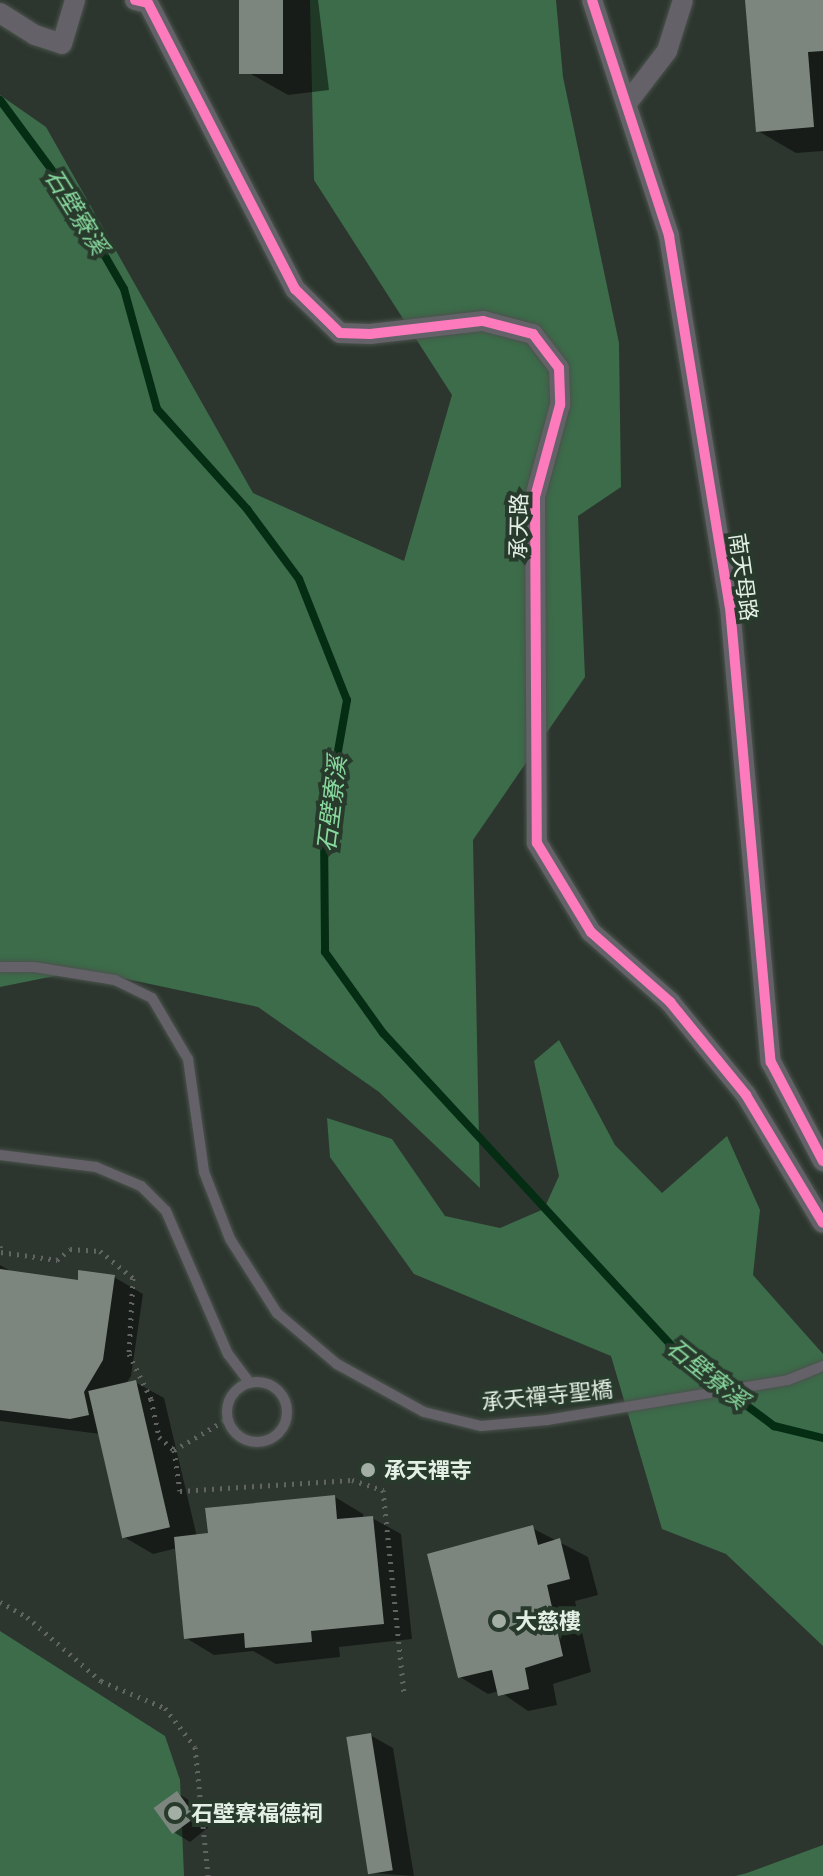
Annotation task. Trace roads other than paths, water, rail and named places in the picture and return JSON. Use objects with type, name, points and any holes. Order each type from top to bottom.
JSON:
[{"type":"street","points":[[0,13],[35,35],[62,44],[75,0]]},
{"type":"street","name":"南天母路","points":[[592,0],[628,102],[669,236],[730,607],[771,1062],[823,1161]]},
{"type":"street","points":[[628,102],[667,51],[683,0]]},
{"type":"street","name":"承天路","points":[[144,1],[295,289],[340,333],[370,334],[483,321],[533,334],[559,368],[560,405],[535,497],[537,843],[591,932],[670,1002],[746,1095],[823,1223]]},
{"type":"lane","name":"承天禪寺聖橋","points":[[0,967],[34,967],[115,980],[152,998],[188,1059],[204,1172],[230,1239],[277,1313],[337,1364],[424,1412],[481,1426],[547,1420],[788,1380],[823,1366]]},
{"type":"lane","points":[[0,1155],[96,1167],[141,1186],[166,1211],[228,1354],[250,1383],[270,1385],[278,1391],[287,1409],[282,1428],[266,1440],[247,1441],[231,1428],[227,1419],[226,1410],[234,1392],[250,1383]]},
{"type":"waterway","name":"石壁寮溪","points":[[0,100],[68,192],[124,289],[157,409],[247,509],[299,579],[347,700],[324,830],[325,952],[383,1033],[683,1358],[774,1426],[823,1438]]},
{"type":"place","name":"承天禪寺","points":[[368,1470]]},
{"type":"place","name":"大慈樓","points":[[499,1621]]},
{"type":"place","name":"石壁寮福德祠","points":[[175,1813]]}]
